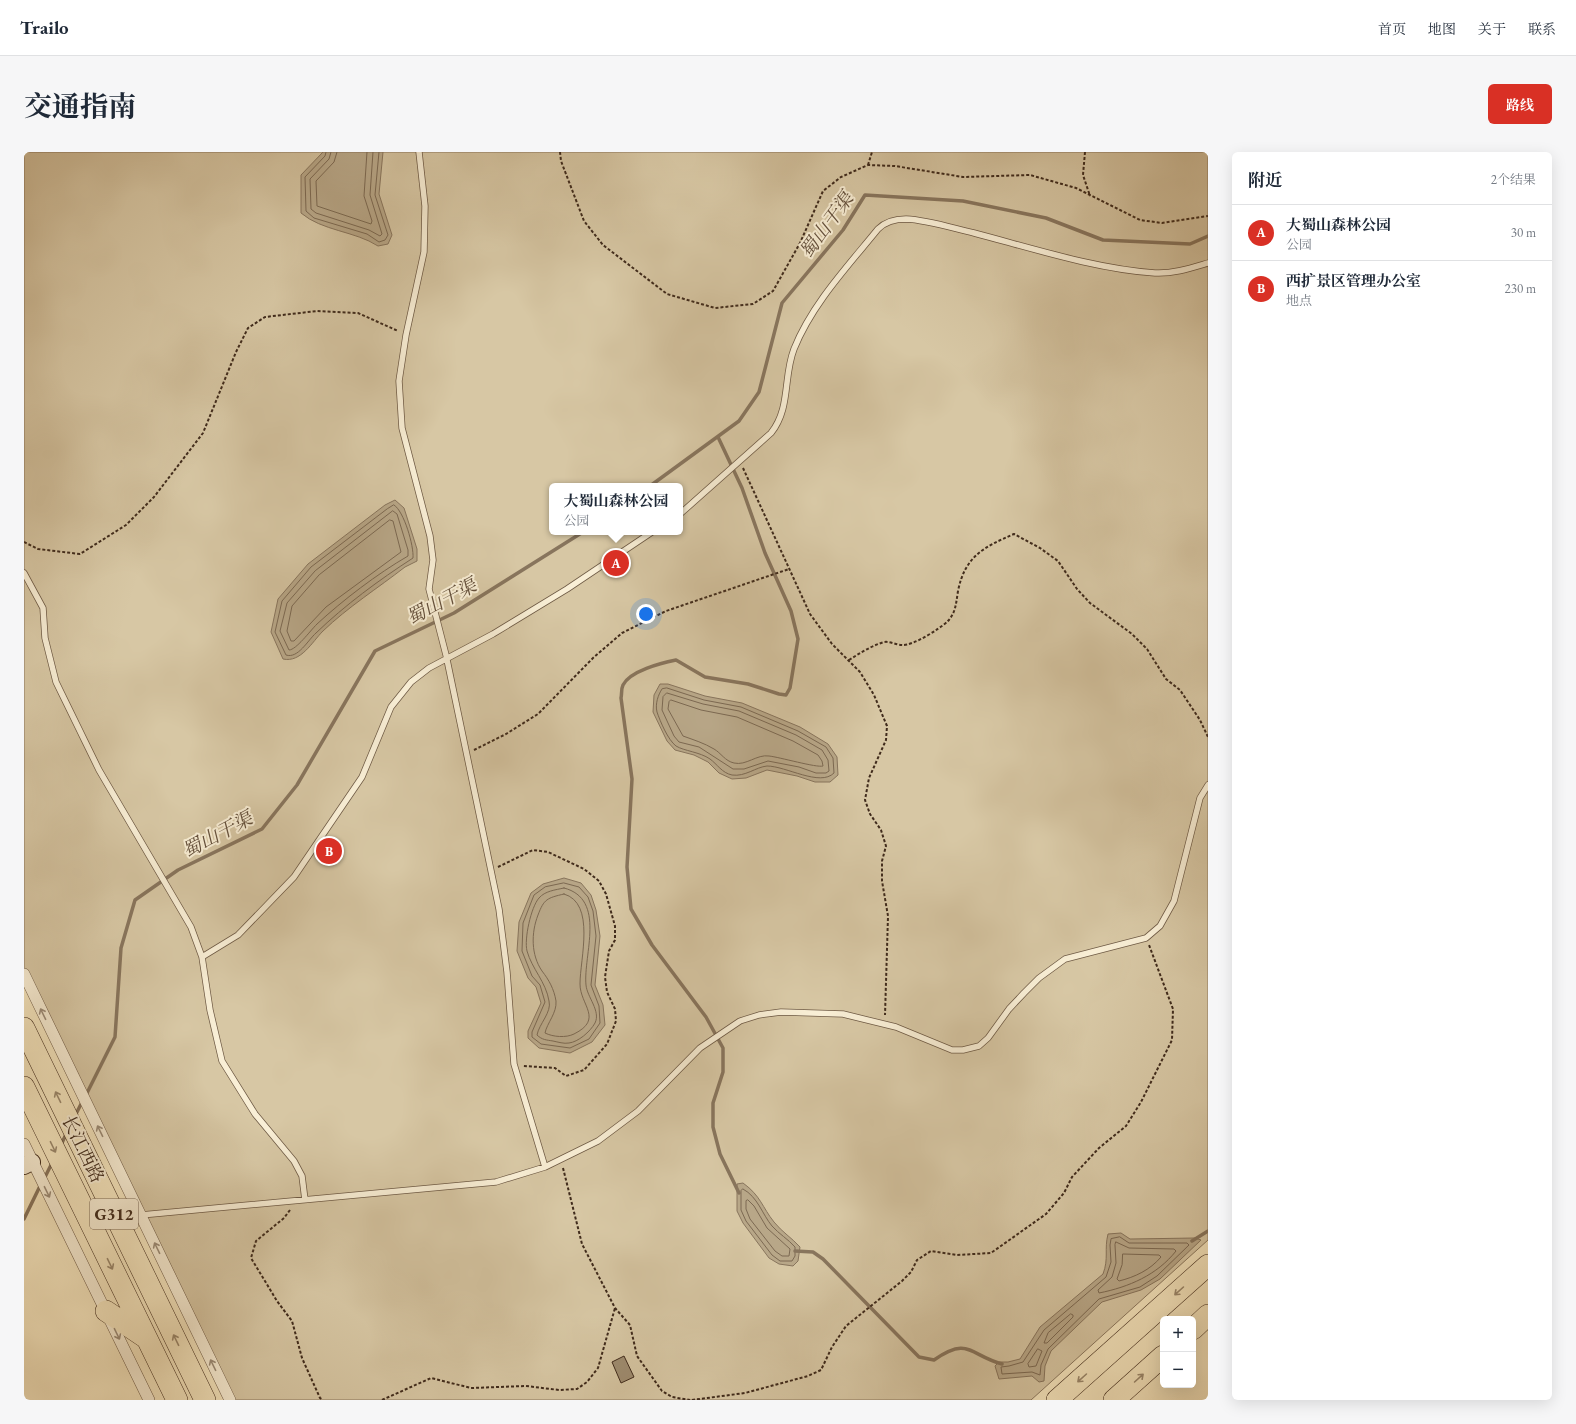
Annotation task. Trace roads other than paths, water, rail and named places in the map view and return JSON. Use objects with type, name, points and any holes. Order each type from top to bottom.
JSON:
[{"type":"highway","name":"长江西路","points":[[24,1028],[205,1400]]},
{"type":"highway","name":"长江西路","points":[[24,1087],[177,1400]]},
{"type":"highway","points":[[1057,1400],[1208,1265]]},
{"type":"highway","points":[[106,1311],[146,1338]]},
{"type":"highway","points":[[1196,1326],[1208,1315]]},
{"type":"highway","points":[[1114,1400],[1160,1359]]},
{"type":"street","points":[[24,974],[230,1400]]},
{"type":"street","points":[[24,1144],[28,1164],[106,1311],[149,1400]]},
{"type":"lane","points":[[419,152],[425,206],[424,252],[406,335],[399,381],[402,428],[430,536],[433,560],[429,589],[446,658],[499,909],[506,966],[514,1064],[545,1167]]},
{"type":"lane","points":[[683,511],[777,425],[783,412],[791,360],[810,316],[878,229],[887,222],[896,219],[907,219],[954,228],[1106,266],[1156,273],[1183,270],[1208,263]]},
{"type":"lane","points":[[202,957],[238,935],[294,878],[362,777],[391,707],[400,694],[417,677],[446,658],[567,589],[648,535]]},
{"type":"lane","points":[[24,573],[43,608],[45,638],[56,682],[99,770],[192,927],[202,957],[210,1010],[222,1061],[255,1114],[294,1161],[302,1176],[305,1200]]},
{"type":"lane","points":[[141,1215],[496,1182],[545,1167],[598,1141],[638,1111],[700,1048],[721,1032],[740,1021],[759,1015],[781,1012],[843,1014],[885,1024],[952,1050],[969,1050],[978,1046],[988,1038],[1009,1009],[1024,993],[1039,978],[1065,959],[1146,938],[1160,926],[1174,901],[1200,798],[1208,784]]},
{"type":"water","points":[[323,152],[383,152],[379,194],[392,235],[388,244],[378,246],[359,237],[319,224],[301,213],[301,175]]},
{"type":"water","points":[[395,500],[404,508],[417,549],[417,561],[405,567],[343,614],[323,631],[301,655],[295,658],[283,659],[271,632],[278,599],[308,564],[385,505]]},
{"type":"water","points":[[660,684],[668,684],[705,696],[742,703],[800,727],[828,744],[837,757],[838,775],[830,782],[815,782],[797,776],[767,770],[746,778],[732,779],[719,773],[708,762],[694,755],[675,750],[667,741],[653,712],[654,695]]},
{"type":"water","points":[[564,878],[581,883],[591,895],[596,910],[600,936],[595,985],[603,1005],[605,1025],[592,1042],[570,1053],[539,1048],[528,1038],[528,1031],[541,1003],[536,987],[528,978],[517,951],[519,922],[531,893],[543,884]]},
{"type":"water","points":[[743,1183],[758,1197],[777,1226],[800,1247],[798,1261],[793,1266],[779,1264],[769,1258],[743,1223],[737,1211],[737,1184]]},
{"type":"water","points":[[1121,1233],[1130,1239],[1195,1238],[1201,1240],[1160,1279],[1141,1290],[1102,1302],[1051,1351],[1045,1366],[1044,1381],[1039,1382],[1032,1376],[999,1379],[995,1366],[999,1362],[1008,1362],[1020,1359],[1040,1327],[1103,1274],[1106,1263],[1106,1245],[1108,1234]]},
{"type":"waterway","name":"蜀山干渠","points":[[654,483],[739,421],[759,392],[782,303],[843,230],[865,195],[963,201],[1046,218],[1103,240],[1190,244],[1208,236]]},
{"type":"waterway","points":[[718,437],[742,488],[765,553],[791,611],[798,639],[790,688],[786,695],[748,684],[705,677],[676,660],[646,668],[632,676],[623,685],[621,698],[632,779],[627,867],[631,909],[652,945],[706,1017],[723,1048],[723,1072],[713,1103],[713,1127],[720,1154],[739,1193]]},
{"type":"waterway","name":"蜀山干渠","points":[[85,1097],[115,1037],[121,948],[135,900],[178,870],[262,829],[297,785],[375,651],[454,613],[578,535]]},
{"type":"waterway","name":"蜀山干渠","points":[[75,1116],[82,1102]]},
{"type":"waterway","name":"蜀山干渠","points":[[61,1145],[67,1132]]},
{"type":"waterway","name":"蜀山干渠","points":[[44,1179],[53,1161]]},
{"type":"waterway","name":"蜀山干渠","points":[[24,1219],[41,1184]]},
{"type":"waterway","points":[[1192,1241],[1208,1231]]},
{"type":"waterway","points":[[795,1251],[813,1252],[823,1259],[919,1357],[934,1360],[955,1349],[962,1348],[1002,1364]]},
{"type":"place","name":"大蜀山森林公园","points":[[616,563]]},
{"type":"place","name":"西扩景区管理办公室","points":[[329,851]]}]
